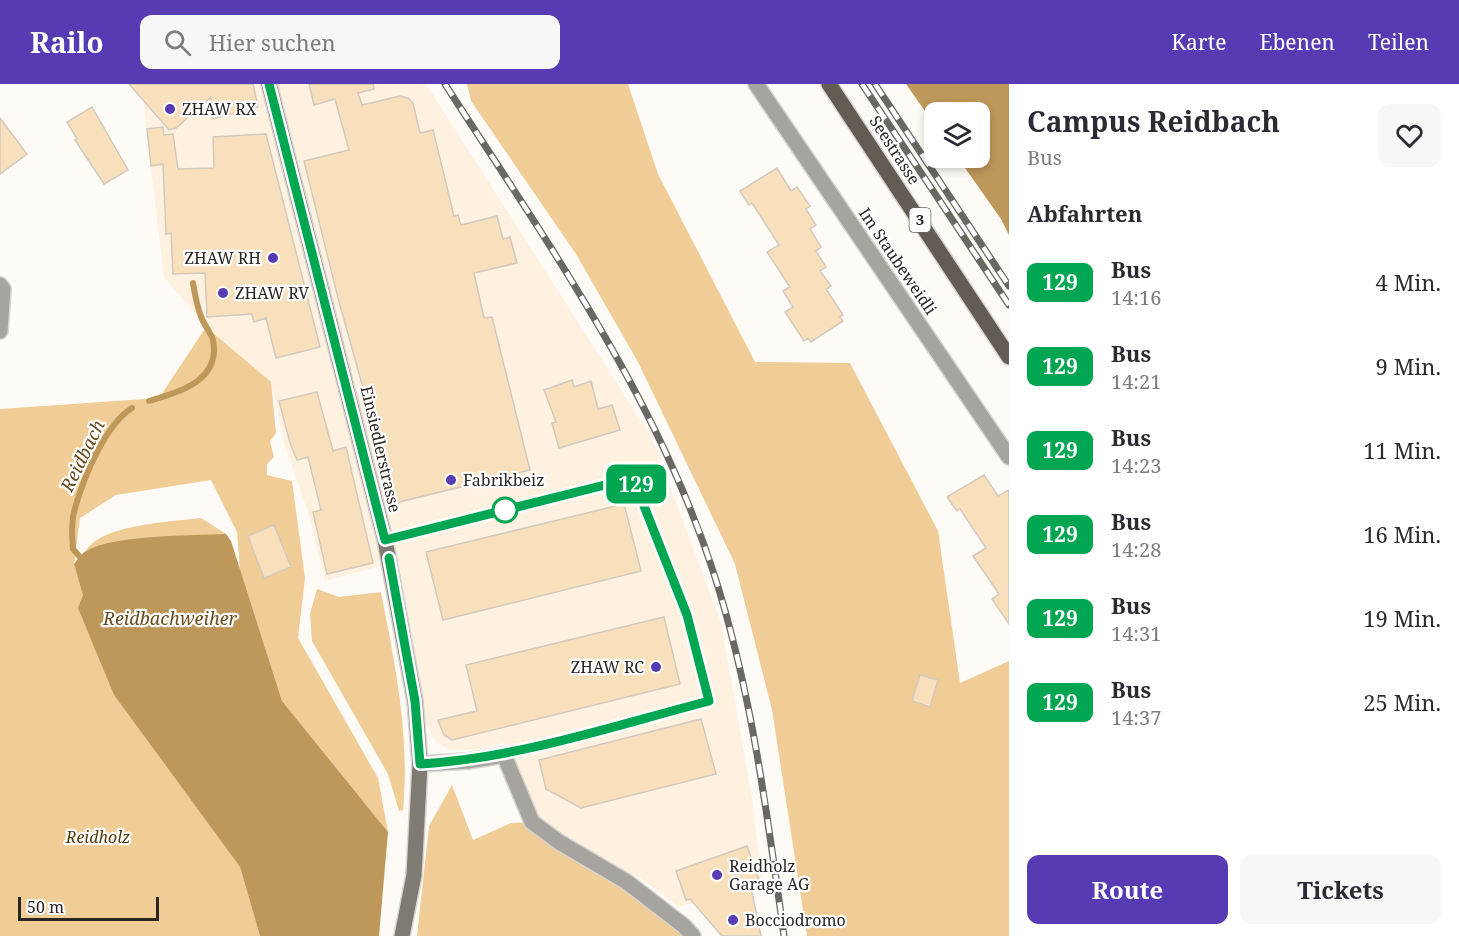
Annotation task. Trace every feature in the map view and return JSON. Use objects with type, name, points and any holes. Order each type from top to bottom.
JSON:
[{"type":"main road","name":"Einsiedlerstrasse","points":[[269,84],[345,375],[365,470],[391,567],[415,701],[420,764],[414,875],[402,936]]},
{"type":"main road","name":"Seestrasse","points":[[829,84],[1009,357]]},
{"type":"street","name":"Im Staubeweidli","points":[[756,84],[1009,457]]},
{"type":"street","points":[[0,285],[3,289],[0,331]]},
{"type":"street","points":[[420,764],[468,761],[504,755],[532,822],[573,851],[627,882],[684,926],[693,936]]},
{"type":"shaded area","points":[[141,84],[426,84],[652,438],[721,622],[752,798],[762,881],[679,907],[637,876],[559,842],[532,822],[504,743],[475,750],[449,750],[436,742],[425,721],[399,561],[325,581],[309,515],[284,443],[271,382],[206,327],[164,277]]},
{"type":"green space","points":[[467,84],[628,84],[658,174],[755,362],[850,363],[938,531],[960,683],[1009,661],[1009,936],[807,936],[772,710],[735,564],[638,362],[576,254],[471,101]]},
{"type":"green space","name":"Reidholz","points":[[206,327],[271,382],[276,433],[270,441],[274,457],[267,464],[267,475],[292,481],[305,578],[298,638],[378,778],[388,832],[282,701],[240,570],[237,532],[211,480],[116,495],[80,518],[74,564],[114,695],[240,867],[260,936],[0,936],[0,409],[159,398]]},
{"type":"green space","points":[[201,518],[226,534],[86,551],[94,542],[106,535],[122,530],[156,523]]},
{"type":"green space","points":[[317,589],[339,597],[381,592],[403,727],[405,782],[403,810],[399,811],[388,774],[312,641],[310,614]]},
{"type":"green space","points":[[452,785],[473,840],[511,823],[532,822],[692,936],[417,936],[429,826]]},
{"type":"water","points":[[906,84],[1009,84],[1009,235],[1001,219],[965,168],[990,168],[990,102],[924,102],[924,110]]},
{"type":"water","name":"Reidbachweiher","points":[[226,534],[231,541],[282,701],[388,832],[379,936],[260,936],[240,867],[114,695],[78,608],[83,595],[74,564],[86,551],[116,541]]},
{"type":"building","points":[[129,84],[253,84],[258,107],[212,119],[211,97],[176,128],[169,130]]},
{"type":"building","points":[[309,84],[373,84],[374,89],[358,93],[362,105],[400,96],[408,98],[413,103],[420,133],[433,130],[454,216],[458,215],[461,225],[497,216],[503,239],[510,237],[517,263],[474,273],[484,318],[492,317],[530,470],[395,503],[338,298],[304,161],[349,150],[335,99],[314,105]]},
{"type":"building","points":[[92,107],[128,170],[104,184],[75,140],[77,139],[67,122]]},
{"type":"building","points":[[0,118],[27,154],[0,174]]},
{"type":"building","points":[[163,127],[164,135],[173,134],[178,169],[214,168],[213,137],[266,134],[320,347],[276,358],[266,318],[254,322],[252,314],[207,317],[205,273],[173,274],[171,233],[166,234],[163,164],[151,166],[147,129]]},
{"type":"building","points":[[777,168],[791,191],[797,187],[810,206],[806,209],[816,225],[810,229],[821,247],[816,251],[826,267],[820,271],[831,286],[826,289],[843,315],[840,317],[843,321],[811,342],[808,338],[804,341],[785,312],[793,307],[783,291],[790,287],[767,252],[779,245],[752,203],[749,205],[740,191]]},
{"type":"building","points":[[572,380],[574,387],[591,381],[598,409],[612,405],[620,430],[559,448],[552,423],[556,422],[544,390]]},
{"type":"building","points":[[317,392],[333,451],[346,447],[373,563],[327,574],[313,512],[321,510],[308,457],[297,460],[279,401]]},
{"type":"building","points":[[984,475],[998,496],[1009,490],[1009,624],[992,599],[999,594],[973,556],[986,548],[960,509],[957,511],[947,497]]},
{"type":"building","points":[[624,504],[641,571],[443,620],[426,552]]},
{"type":"building","points":[[274,525],[291,567],[264,578],[248,536]]},
{"type":"building","points":[[664,617],[680,684],[452,740],[444,735],[438,720],[477,711],[466,665]]},
{"type":"building","points":[[920,675],[938,680],[930,707],[912,701]]},
{"type":"building","points":[[701,719],[716,774],[581,808],[546,789],[539,760]]},
{"type":"building","points":[[747,846],[759,880],[750,883],[761,936],[722,936],[690,899],[686,900],[676,871]]},
{"type":"waterway","name":"Reidbach","points":[[149,401],[185,389],[195,383],[211,366],[214,354],[213,340],[200,315],[193,283]]},
{"type":"waterway","name":"Reidbach","points":[[80,557],[73,549],[72,533],[72,523],[79,496],[104,439],[122,416],[132,408]]},
{"type":"railway","points":[[445,84],[596,321],[662,444],[690,508],[714,574],[739,663],[757,754],[784,936]]},
{"type":"railway","points":[[862,84],[1009,305]]},
{"type":"railway","points":[[875,84],[1009,286]]},
{"type":"bus line","name":"129","points":[[269,84],[345,375],[365,470],[385,540],[633,478],[687,615],[709,701],[504,755],[468,761],[420,764],[415,701],[389,558]]},
{"type":"place","name":"ZHAW RX","points":[[170,109]]},
{"type":"place","name":"ZHAW RH","points":[[273,258]]},
{"type":"place","name":"ZHAW RV","points":[[223,293]]},
{"type":"place","name":"Fabrikbeiz","points":[[451,480]]},
{"type":"place","name":"ZHAW RC","points":[[656,667]]},
{"type":"place","name":"Reidholz Garage AG","points":[[717,875]]},
{"type":"place","name":"Bocciodromo","points":[[733,920]]}]
